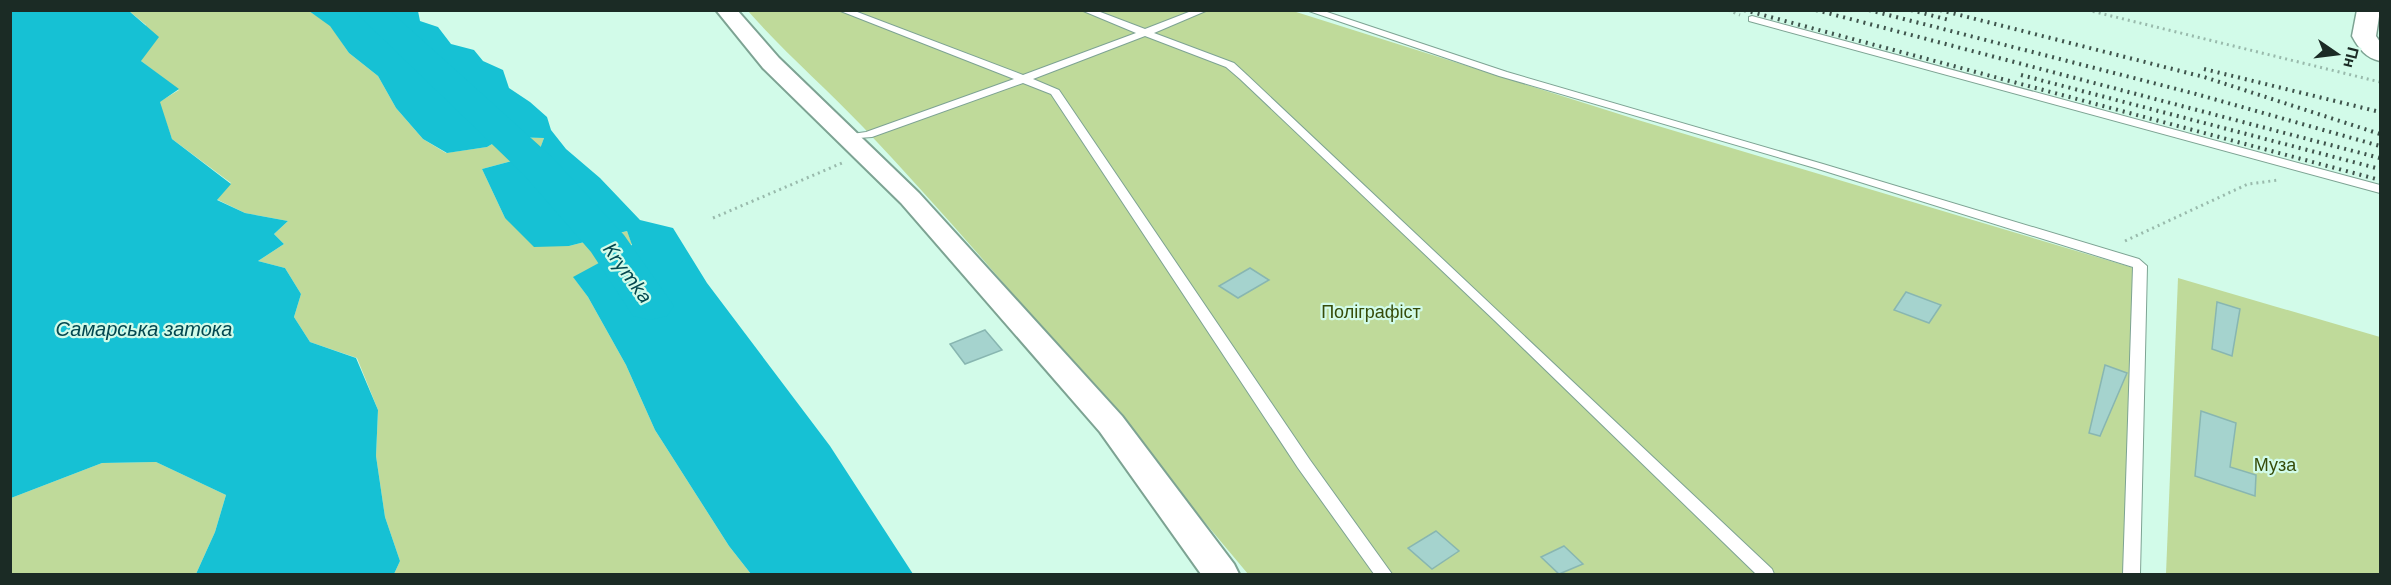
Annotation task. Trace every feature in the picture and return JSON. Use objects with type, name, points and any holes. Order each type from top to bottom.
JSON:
[{"type":"street","points":[[726,10],[771,63],[910,198],[1111,424],[1221,574]]},
{"type":"street","points":[[2369,10],[2364,36],[2369,45],[2380,54]]},
{"type":"lane","points":[[842,10],[1055,92],[1304,464],[1383,574]]},
{"type":"lane","points":[[1085,10],[1230,65],[1247,79],[1303,135],[1452,271],[1766,574]]},
{"type":"lane","points":[[857,145],[868,135],[1024,79],[1204,10]]},
{"type":"lane","points":[[1310,10],[1503,74],[2124,257],[2140,266],[2132,574]]},
{"type":"lane","points":[[1752,19],[2380,189]]},
{"type":"path","points":[[2087,10],[2380,82]]},
{"type":"path","points":[[713,218],[857,145]]},
{"type":"path","points":[[2103,252],[2248,184],[2282,180]]},
{"type":"green space","points":[[129,11],[309,11],[330,25],[349,53],[378,76],[396,108],[423,139],[446,153],[487,147],[504,137],[544,138],[538,154],[482,169],[505,218],[569,246],[627,231],[632,244],[574,278],[588,297],[626,365],[655,430],[729,546],[751,574],[394,574],[400,561],[385,517],[376,456],[378,410],[357,358],[310,342],[294,317],[301,294],[285,268],[258,261],[284,244],[274,234],[288,221],[245,213],[216,199],[231,183],[172,139],[159,102],[179,90],[141,61],[146,25]]},
{"type":"green space","name":"Поліграфіст","points":[[748,11],[1293,11],[1638,120],[2137,269],[2132,574],[1248,574],[962,236],[863,127]]},
{"type":"green space","name":"Муза","points":[[2178,278],[2380,337],[2380,574],[2166,574]]},
{"type":"green space","points":[[156,462],[226,495],[215,532],[196,574],[11,574],[11,498],[102,463]]},
{"type":"water","name":"Самарська затока","points":[[11,10],[129,11],[159,37],[141,61],[179,89],[160,102],[172,139],[231,184],[217,200],[245,213],[288,221],[274,234],[284,244],[258,261],[285,268],[301,294],[294,317],[310,342],[356,358],[378,410],[376,456],[385,517],[400,561],[394,574],[196,574],[215,532],[226,495],[156,462],[102,463],[11,498]]},
{"type":"water","points":[[309,11],[418,11],[420,21],[438,27],[451,44],[474,50],[483,61],[503,70],[509,88],[547,117],[551,130],[566,149],[600,178],[640,220],[673,228],[707,283],[830,446],[913,574],[751,574],[729,546],[655,430],[626,365],[588,297],[573,277],[632,245],[627,231],[569,246],[534,247],[505,218],[482,169],[538,154],[544,138],[504,137],[487,147],[447,153],[423,139],[396,108],[378,76],[349,53],[330,26]]},
{"type":"building","points":[[1250,268],[1269,280],[1238,298],[1219,286]]},
{"type":"building","points":[[1906,292],[1941,305],[1929,323],[1894,310]]},
{"type":"building","points":[[2217,302],[2240,309],[2232,356],[2212,349]]},
{"type":"building","points":[[985,330],[1002,350],[965,364],[950,344]]},
{"type":"building","points":[[2105,365],[2127,373],[2100,436],[2089,433]]},
{"type":"building","points":[[2201,411],[2236,423],[2230,467],[2256,475],[2255,496],[2195,476]]},
{"type":"building","points":[[1436,531],[1459,551],[1432,569],[1408,548]]},
{"type":"building","points":[[1564,546],[1583,564],[1559,574],[1541,557]]},
{"type":"waterway","name":"Krymka","points":[[369,10],[538,166],[608,244],[650,306]]},
{"type":"railway","points":[[1744,10],[2380,180]]},
{"type":"railway","points":[[1816,10],[2380,158]]},
{"type":"railway","points":[[1869,10],[2196,94],[2380,146]]},
{"type":"railway","points":[[1911,10],[1949,20]]},
{"type":"railway","points":[[1940,10],[2204,77],[2380,134]]},
{"type":"railway","points":[[2204,69],[2380,112]]},
{"type":"railway","points":[[2021,75],[2380,169]]}]
